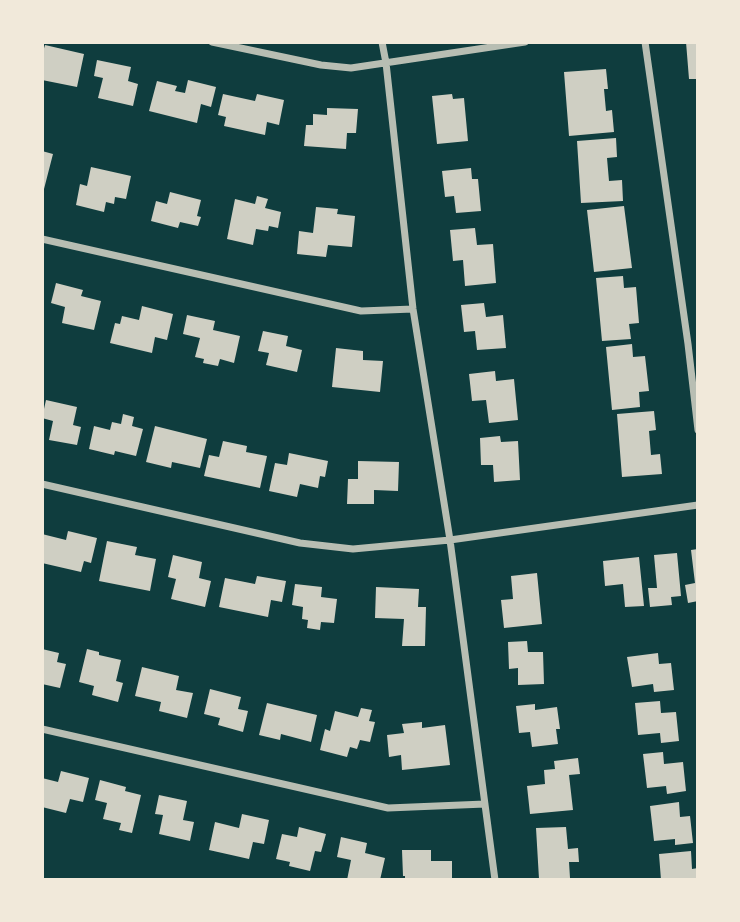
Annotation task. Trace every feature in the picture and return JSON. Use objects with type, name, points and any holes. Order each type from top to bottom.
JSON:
[{"type":"street","points":[[212,42],[321,65],[351,68],[525,42]]},
{"type":"street","points":[[382,42],[413,309],[450,540],[495,880]]},
{"type":"street","points":[[645,42],[698,430]]},
{"type":"street","points":[[42,239],[361,312],[413,309]]},
{"type":"street","points":[[42,484],[300,543],[353,549],[450,540],[698,505]]},
{"type":"street","points":[[42,729],[388,807],[485,804]]},
{"type":"building","points":[[686,42],[698,42],[698,79],[689,79]]},
{"type":"building","points":[[45,45],[84,54],[77,87],[42,80],[42,55]]},
{"type":"building","points":[[97,60],[131,67],[128,81],[138,84],[133,106],[98,98],[103,78],[94,76]]},
{"type":"building","points":[[606,69],[606,111],[612,110],[614,132],[569,136],[564,72]]},
{"type":"building","points":[[188,80],[216,87],[211,107],[201,104],[197,123],[149,111],[157,81],[177,86],[175,91],[185,93]]},
{"type":"building","points":[[223,94],[255,101],[257,94],[284,100],[279,125],[267,122],[265,135],[224,126],[226,117],[218,115]]},
{"type":"building","points":[[452,94],[453,99],[464,98],[468,141],[437,144],[432,96]]},
{"type":"building","points":[[327,108],[358,109],[356,133],[347,133],[346,149],[304,146],[306,125],[313,125],[313,114],[327,115]]},
{"type":"building","points":[[616,138],[617,157],[607,158],[609,181],[622,180],[623,201],[581,203],[577,141]]},
{"type":"building","points":[[42,151],[53,154],[44,189],[42,189]]},
{"type":"building","points":[[91,167],[131,176],[126,199],[115,197],[114,204],[106,202],[104,212],[76,205],[80,184],[87,186]]},
{"type":"building","points":[[471,168],[472,179],[478,179],[481,211],[456,213],[454,196],[445,197],[442,171]]},
{"type":"building","points":[[170,192],[201,200],[197,216],[201,217],[198,226],[180,222],[178,228],[151,221],[156,201],[167,204]]},
{"type":"building","points":[[257,196],[268,199],[265,208],[281,212],[278,228],[269,226],[268,231],[256,229],[253,245],[227,239],[235,199],[255,204]]},
{"type":"building","points":[[624,206],[632,268],[594,272],[587,210]]},
{"type":"building","points":[[316,207],[338,209],[337,214],[355,216],[352,247],[328,245],[326,257],[297,254],[299,231],[313,233]]},
{"type":"building","points":[[475,228],[477,245],[493,244],[496,283],[465,286],[463,260],[453,261],[450,230]]},
{"type":"building","points":[[623,276],[624,288],[636,287],[639,323],[629,324],[631,339],[602,341],[596,278]]},
{"type":"building","points":[[56,283],[83,290],[81,296],[101,301],[94,330],[62,323],[65,307],[51,303]]},
{"type":"building","points":[[484,303],[486,317],[503,315],[506,348],[477,350],[475,331],[464,332],[461,305]]},
{"type":"building","points":[[142,306],[173,314],[167,340],[155,337],[152,353],[110,343],[115,323],[120,324],[122,316],[139,320]]},
{"type":"building","points":[[187,315],[215,321],[213,330],[240,336],[234,363],[220,359],[218,366],[203,363],[204,359],[195,357],[200,338],[183,334]]},
{"type":"building","points":[[263,331],[288,336],[286,346],[302,350],[297,372],[266,365],[269,353],[258,351]]},
{"type":"building","points":[[632,344],[633,357],[645,356],[649,391],[639,392],[640,407],[612,410],[606,347]]},
{"type":"building","points":[[336,348],[363,351],[363,360],[383,361],[380,392],[332,387]]},
{"type":"building","points":[[495,371],[496,381],[514,379],[518,420],[489,423],[486,400],[472,401],[469,374]]},
{"type":"building","points":[[46,400],[77,407],[73,425],[81,427],[77,445],[49,440],[53,421],[42,418]]},
{"type":"building","points":[[654,411],[656,430],[649,431],[651,455],[660,454],[662,474],[622,477],[617,414]]},
{"type":"building","points":[[123,414],[134,417],[132,426],[143,429],[136,456],[115,451],[114,455],[89,449],[94,426],[110,430],[112,422],[121,424]]},
{"type":"building","points":[[155,426],[207,439],[200,468],[172,462],[171,468],[146,462]]},
{"type":"building","points":[[500,436],[501,442],[518,441],[520,480],[494,482],[493,465],[481,465],[480,438]]},
{"type":"building","points":[[223,441],[247,446],[246,452],[267,456],[260,488],[204,476],[209,455],[219,457]]},
{"type":"building","points":[[289,453],[328,461],[325,477],[320,476],[318,488],[300,484],[297,497],[269,491],[275,463],[287,465]]},
{"type":"building","points":[[358,461],[399,462],[398,491],[374,490],[374,504],[347,504],[348,479],[358,479]]},
{"type":"building","points":[[68,531],[97,538],[91,563],[84,561],[81,572],[42,563],[42,534],[66,540]]},
{"type":"building","points":[[107,541],[137,547],[135,555],[156,559],[150,591],[99,581]]},
{"type":"building","points":[[698,549],[698,601],[688,603],[685,585],[695,583],[691,550]]},
{"type":"building","points":[[677,553],[681,596],[671,597],[672,605],[650,607],[648,588],[657,588],[654,555]]},
{"type":"building","points":[[173,555],[202,562],[199,578],[211,581],[205,607],[171,599],[176,579],[168,577]]},
{"type":"building","points":[[639,557],[644,606],[625,607],[623,584],[605,586],[603,561]]},
{"type":"building","points":[[537,573],[542,624],[504,628],[501,600],[513,599],[511,576]]},
{"type":"building","points":[[257,576],[286,581],[282,602],[271,600],[268,617],[219,607],[225,578],[255,584]]},
{"type":"building","points":[[295,584],[322,587],[321,597],[337,599],[334,623],[321,622],[320,630],[307,628],[308,620],[302,619],[303,607],[292,605]]},
{"type":"building","points":[[376,587],[419,589],[418,607],[426,607],[425,646],[402,646],[404,619],[375,618]]},
{"type":"building","points":[[527,641],[528,652],[543,652],[544,684],[518,685],[518,668],[509,669],[508,642]]},
{"type":"building","points":[[42,649],[59,653],[57,662],[66,664],[60,688],[42,684]]},
{"type":"building","points":[[87,649],[121,660],[116,681],[123,683],[118,702],[92,695],[94,686],[79,682]]},
{"type":"building","points":[[658,653],[659,664],[671,663],[674,690],[654,692],[653,684],[632,687],[627,657]]},
{"type":"building","points":[[142,667],[179,676],[176,690],[193,693],[187,718],[159,711],[161,702],[135,696]]},
{"type":"building","points":[[210,689],[241,697],[238,709],[248,711],[243,732],[218,725],[220,718],[204,714]]},
{"type":"building","points":[[660,701],[661,713],[676,712],[679,741],[661,743],[660,733],[638,735],[635,703]]},
{"type":"building","points":[[267,703],[317,715],[311,742],[281,734],[280,740],[259,735]]},
{"type":"building","points":[[535,704],[535,710],[557,707],[560,729],[556,729],[558,744],[532,747],[530,732],[519,733],[516,706]]},
{"type":"building","points":[[361,708],[372,710],[369,721],[375,722],[370,742],[360,740],[357,749],[350,747],[347,757],[320,750],[325,729],[330,731],[335,711],[358,717]]},
{"type":"building","points":[[422,722],[422,728],[445,725],[450,765],[402,770],[401,755],[389,757],[387,735],[404,733],[402,724]]},
{"type":"building","points":[[663,752],[664,764],[683,762],[686,791],[667,794],[666,786],[647,788],[643,754]]},
{"type":"building","points":[[578,758],[580,774],[569,775],[573,810],[530,814],[527,786],[545,784],[544,770],[555,769],[554,761]]},
{"type":"building","points":[[61,771],[89,778],[83,802],[70,799],[66,813],[42,807],[42,778],[58,782]]},
{"type":"building","points":[[100,780],[126,787],[125,791],[141,795],[132,833],[119,830],[121,823],[103,819],[107,803],[95,800]]},
{"type":"building","points":[[159,795],[187,801],[183,820],[194,822],[190,841],[159,834],[163,815],[155,814]]},
{"type":"building","points":[[679,802],[680,817],[690,816],[693,843],[675,845],[675,839],[654,841],[650,806]]},
{"type":"building","points":[[242,814],[269,820],[264,844],[253,842],[249,859],[209,850],[215,822],[239,828]]},
{"type":"building","points":[[299,827],[326,834],[321,852],[315,851],[310,871],[289,866],[290,862],[276,859],[282,834],[297,837]]},
{"type":"building","points":[[566,827],[568,849],[578,848],[579,862],[569,862],[570,878],[539,879],[536,828]]},
{"type":"building","points":[[341,837],[367,843],[365,853],[385,858],[380,880],[347,880],[351,860],[337,857]]},
{"type":"building","points":[[402,850],[431,850],[431,861],[452,861],[452,880],[405,880]]},
{"type":"building","points":[[691,851],[692,869],[698,868],[698,880],[661,880],[659,854]]}]
